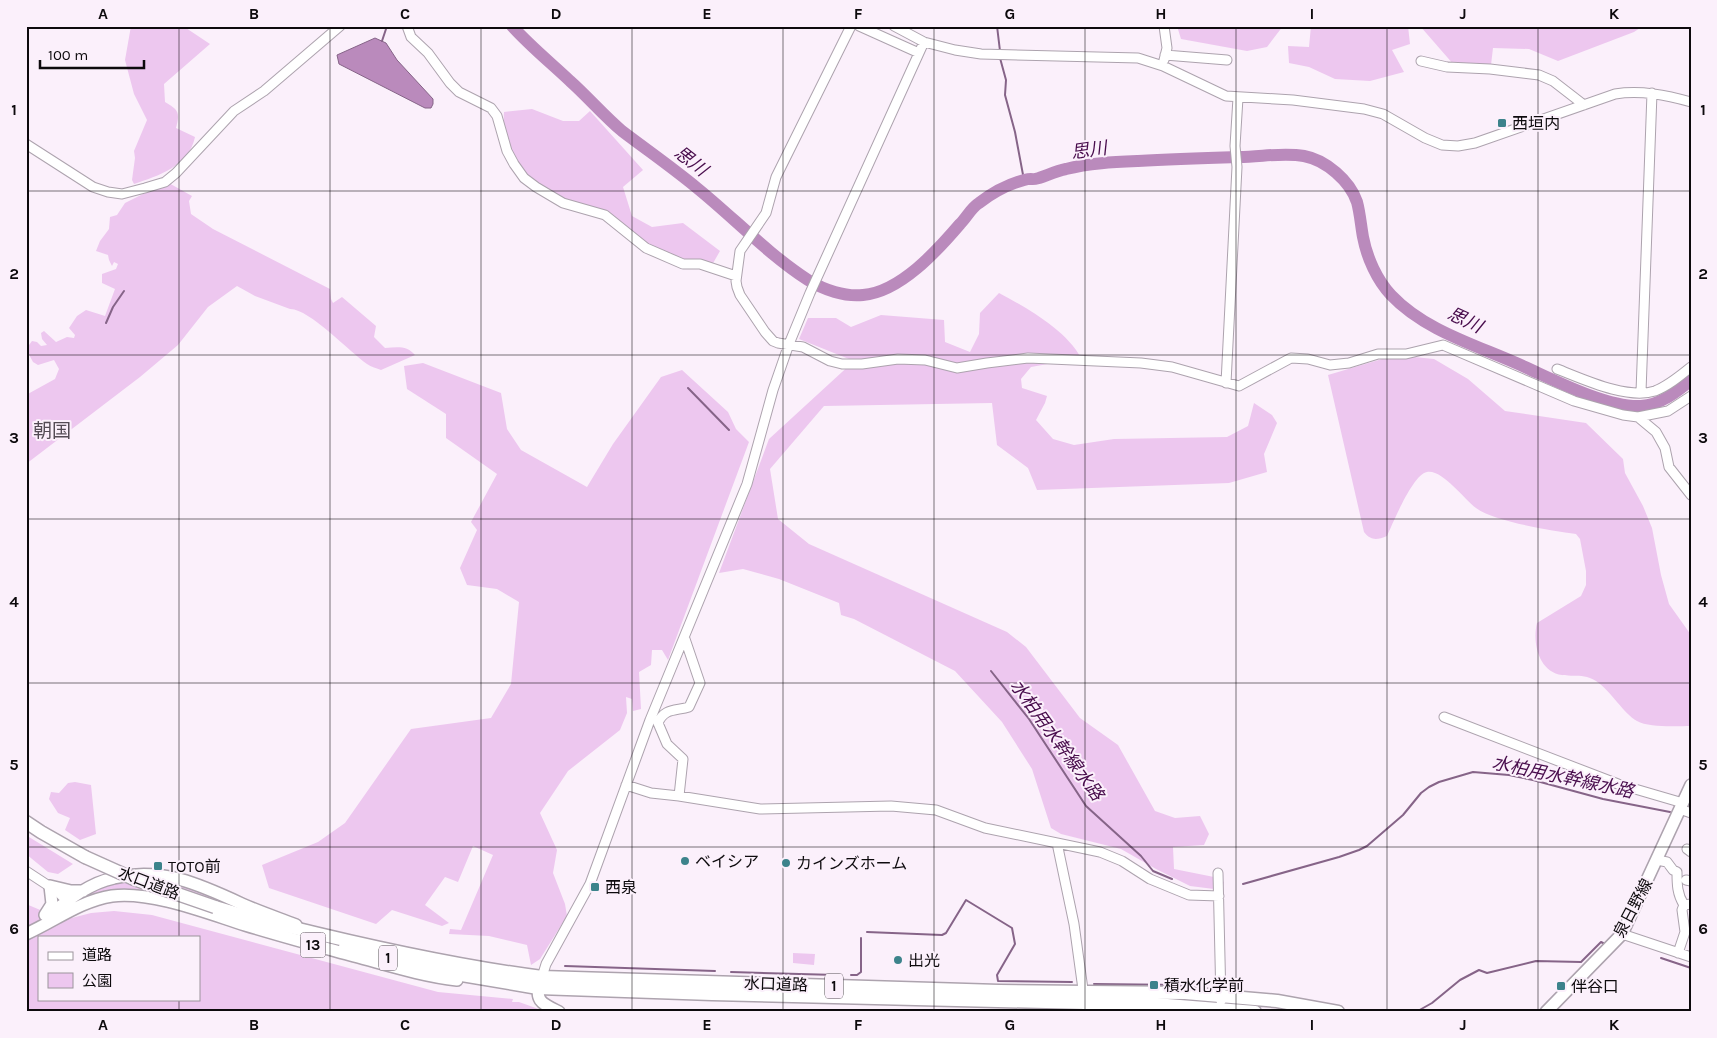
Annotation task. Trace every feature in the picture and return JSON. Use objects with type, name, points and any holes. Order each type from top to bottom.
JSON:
[{"type":"highway","name":"水口道路","points":[[26,822],[67,847],[134,879],[215,907],[376,956],[499,982],[540,982],[676,993],[1167,1005],[1277,1001],[1338,1012]]},
{"type":"highway","name":"水口道路","points":[[279,926],[540,982]]},
{"type":"highway","name":"水口道路","points":[[1221,1002],[1255,1012]]},
{"type":"main road","name":"泉日野線","points":[[1546,1012],[1622,934],[1657,860],[1685,808],[1691,785]]},
{"type":"main road","name":"13","points":[[26,933],[67,901],[84,891],[113,878],[143,874],[170,876],[195,883],[276,918],[330,934],[333,937]]},
{"type":"main road","points":[[54,912],[50,886],[84,891]]},
{"type":"main road","name":"13","points":[[67,901],[129,896],[149,898],[412,972],[486,983],[499,982]]},
{"type":"main road","name":"13","points":[[26,933],[39,928],[54,912],[94,900]]},
{"type":"main road","points":[[540,982],[538,997],[542,1004],[559,1012]]},
{"type":"street","points":[[26,144],[85,183],[108,192],[122,194],[165,182],[176,174],[234,111],[264,91],[340,26]]},
{"type":"street","points":[[407,26],[411,37],[428,53],[450,83],[460,92],[491,108],[497,116],[507,151],[524,178],[563,203],[605,215],[646,248],[683,264],[700,264],[736,276]]},
{"type":"street","points":[[851,26],[776,177],[766,213],[740,251],[736,276],[740,295],[765,332],[778,344],[803,347],[830,361],[842,364],[862,364],[898,359],[925,360],[957,368],[1028,358],[1141,363],[1172,367],[1239,386],[1291,358],[1308,359],[1330,365],[1349,363],[1378,354],[1406,354],[1443,345],[1574,401],[1623,415],[1638,417],[1668,411],[1691,396]]},
{"type":"street","points":[[859,26],[919,53]]},
{"type":"street","points":[[894,26],[924,42],[981,54],[1138,58],[1163,66],[1214,92],[1226,96],[1293,100],[1364,109],[1383,114],[1425,138],[1442,145],[1458,146],[1475,143],[1615,94],[1630,92],[1652,93],[1691,102]]},
{"type":"street","points":[[1163,66],[1166,31],[1164,26]]},
{"type":"street","points":[[540,982],[546,964],[590,884],[626,785],[654,722],[746,484],[773,390],[810,292],[924,42]]},
{"type":"street","points":[[1165,55],[1227,60]]},
{"type":"street","points":[[1421,61],[1447,67],[1490,69],[1539,75],[1553,81],[1584,105]]},
{"type":"street","points":[[1641,392],[1652,93]]},
{"type":"street","points":[[1226,383],[1237,167],[1235,146],[1238,98]]},
{"type":"street","points":[[1557,369],[1590,382],[1625,392],[1641,392],[1655,390],[1691,367]]},
{"type":"street","points":[[1638,417],[1656,432],[1664,448],[1669,467],[1691,495]]},
{"type":"street","points":[[654,722],[666,711],[689,706],[700,683],[685,639]]},
{"type":"street","points":[[1444,717],[1685,808]]},
{"type":"street","points":[[654,722],[667,744],[683,759],[679,796]]},
{"type":"street","points":[[626,785],[651,793],[760,809],[891,806],[926,809],[945,813],[985,828],[1100,852],[1122,861],[1150,879],[1189,894],[1219,896]]},
{"type":"street","points":[[1057,843],[1074,924],[1086,1002]]},
{"type":"street","points":[[1657,860],[1667,862],[1677,872],[1679,898],[1687,905],[1682,910],[1685,932],[1678,953]]},
{"type":"street","points":[[26,872],[50,886],[67,901]]},
{"type":"street","points":[[1218,873],[1221,1002]]},
{"type":"street","points":[[1622,934],[1691,957]]},
{"type":"green space","points":[[131,26],[183,26],[210,44],[164,84],[165,102],[176,110],[178,115],[176,128],[195,137],[192,147],[179,163],[162,173],[134,184],[132,180],[134,151],[147,120],[134,94],[125,60]]},
{"type":"green space","points":[[1177,26],[1283,26],[1267,47],[1247,51],[1181,39]]},
{"type":"green space","points":[[1311,26],[1408,26],[1410,44],[1392,50],[1404,72],[1370,81],[1335,79],[1309,67],[1289,63],[1288,46],[1309,47]]},
{"type":"green space","points":[[1420,26],[1643,26],[1634,32],[1558,61],[1529,49],[1493,48],[1491,65],[1454,65]]},
{"type":"green space","points":[[532,109],[563,121],[579,121],[590,111],[643,170],[623,187],[632,216],[652,227],[683,223],[720,251],[712,265],[658,251],[643,243],[621,223],[554,195],[540,187],[518,163],[504,125],[504,112]]},
{"type":"green space","points":[[167,182],[192,196],[189,201],[191,214],[213,229],[330,289],[333,303],[342,297],[376,326],[374,337],[385,348],[405,348],[415,355],[381,370],[372,367],[307,315],[255,296],[237,286],[208,307],[178,345],[140,377],[26,464],[26,395],[55,379],[59,369],[54,360],[38,365],[33,362],[26,349],[32,341],[37,342],[41,346],[47,345],[42,339],[41,333],[44,331],[56,342],[67,337],[74,338],[75,335],[69,328],[77,316],[86,310],[105,316],[115,289],[102,283],[102,274],[116,269],[118,264],[114,262],[112,266],[108,255],[96,251],[100,241],[109,229],[110,217],[117,215],[125,203]]},
{"type":"green space","points":[[999,293],[1056,329],[1066,338],[1081,358],[1031,367],[1021,379],[1022,388],[1047,396],[1036,420],[1053,439],[1074,445],[1114,439],[1227,437],[1248,426],[1254,403],[1272,415],[1277,423],[1264,454],[1267,472],[1229,483],[1037,490],[1028,468],[997,445],[992,403],[824,406],[770,469],[778,519],[809,544],[1007,632],[1026,647],[1080,718],[1118,745],[1155,811],[1175,818],[1200,816],[1209,834],[1204,845],[1173,847],[1174,869],[1214,877],[1224,882],[1222,890],[1190,886],[1121,849],[1061,834],[1051,828],[1032,769],[1002,722],[955,671],[854,619],[841,615],[839,603],[779,579],[743,569],[719,573],[769,439],[854,361],[799,339],[808,318],[836,318],[851,327],[881,315],[944,320],[945,342],[970,352],[979,334],[980,313]]},
{"type":"green space","points":[[1404,356],[1434,359],[1468,379],[1505,411],[1586,423],[1623,459],[1625,473],[1643,506],[1652,528],[1669,604],[1691,635],[1691,726],[1649,725],[1637,721],[1596,681],[1583,676],[1554,673],[1543,663],[1537,647],[1537,623],[1581,596],[1586,585],[1586,571],[1580,539],[1576,534],[1523,525],[1485,513],[1476,508],[1446,480],[1433,472],[1427,472],[1416,481],[1387,536],[1374,539],[1364,532],[1328,375],[1382,359]]},
{"type":"green space","points":[[423,363],[501,393],[507,429],[521,450],[587,487],[613,444],[661,377],[682,370],[728,412],[736,429],[749,442],[668,660],[662,650],[652,650],[651,665],[639,672],[641,709],[633,711],[632,699],[626,697],[627,713],[620,730],[568,771],[540,813],[557,850],[553,873],[565,904],[567,916],[540,959],[531,965],[527,945],[489,936],[449,934],[450,929],[461,930],[493,855],[473,846],[458,882],[445,877],[425,905],[449,923],[442,926],[392,910],[376,924],[269,888],[262,865],[318,842],[345,823],[411,729],[491,718],[511,684],[519,602],[497,589],[467,585],[460,568],[477,530],[471,522],[497,474],[446,438],[446,414],[407,389],[404,366]]},
{"type":"green space","points":[[75,782],[91,785],[96,834],[80,840],[65,830],[70,818],[58,813],[49,799],[51,792],[59,793],[68,783]]},
{"type":"green space","points":[[26,834],[73,864],[58,874],[48,872],[26,854]]},
{"type":"green space","points":[[170,878],[274,919],[98,894],[85,897],[83,893],[115,879]]},
{"type":"green space","points":[[26,904],[64,920],[91,913],[114,911],[152,915],[438,992],[513,999],[512,1002],[519,1002],[547,1012],[26,1012]]},
{"type":"green space","points":[[793,953],[815,954],[814,965],[793,963]]},
{"type":"shaded area","points":[[375,38],[386,43],[397,60],[433,99],[431,108],[425,108],[339,64],[337,55]]},
{"type":"waterway","points":[[382,41],[387,26]]},
{"type":"waterway","name":"思川","points":[[512,26],[622,131],[688,181],[793,270],[814,284],[828,290],[849,295],[863,295],[891,286],[929,258],[976,205],[1001,189],[1024,180],[1039,178],[1075,167],[1102,163],[1296,155],[1321,162],[1343,179],[1354,194],[1357,202],[1367,253],[1381,283],[1405,308],[1437,329],[1566,386],[1613,403],[1641,406],[1655,403],[1674,393],[1691,380]]},
{"type":"waterway","points":[[997,26],[1000,51]]},
{"type":"waterway","points":[[1000,58],[1006,80],[1005,95],[1015,132],[1024,180]]},
{"type":"waterway","name":"水柏用水幹線水路","points":[[106,323],[113,307],[124,291]]},
{"type":"waterway","name":"水柏用水幹線水路","points":[[688,388],[729,430]]},
{"type":"waterway","name":"水柏用水幹線水路","points":[[991,671],[1029,719],[1086,806],[1141,856],[1153,871],[1172,879]]},
{"type":"waterway","name":"水柏用水幹線水路","points":[[1243,884],[1359,850],[1367,846],[1403,815],[1421,793],[1429,787],[1439,782],[1473,772],[1509,775],[1603,799],[1670,812]]},
{"type":"waterway","points":[[867,932],[942,935],[946,933],[966,900],[1012,928],[1015,944],[997,975],[998,981],[1072,982]]},
{"type":"waterway","points":[[851,975],[857,975],[861,972],[861,938]]},
{"type":"waterway","points":[[1416,1012],[1432,1003],[1460,980],[1479,970],[1487,973],[1536,961],[1581,962],[1601,942],[1603,943]]},
{"type":"waterway","points":[[1661,958],[1691,968]]},
{"type":"waterway","points":[[565,966],[715,971]]},
{"type":"waterway","points":[[731,972],[837,975]]},
{"type":"waterway","points":[[1094,984],[1184,985]]},
{"type":"place","name":"西垣内","points":[[1502,123]]},
{"type":"place","name":"ベイシア","points":[[685,861]]},
{"type":"place","name":"カインズホーム","points":[[786,863]]},
{"type":"place","name":"TOTO前","points":[[158,866]]},
{"type":"place","name":"西泉","points":[[595,887]]},
{"type":"place","name":"出光","points":[[898,960]]},
{"type":"place","name":"積水化学前","points":[[1154,985]]},
{"type":"place","name":"伴谷口","points":[[1561,986]]},
{"type":"district","name":"朝国","points":[[52,431]]}]
